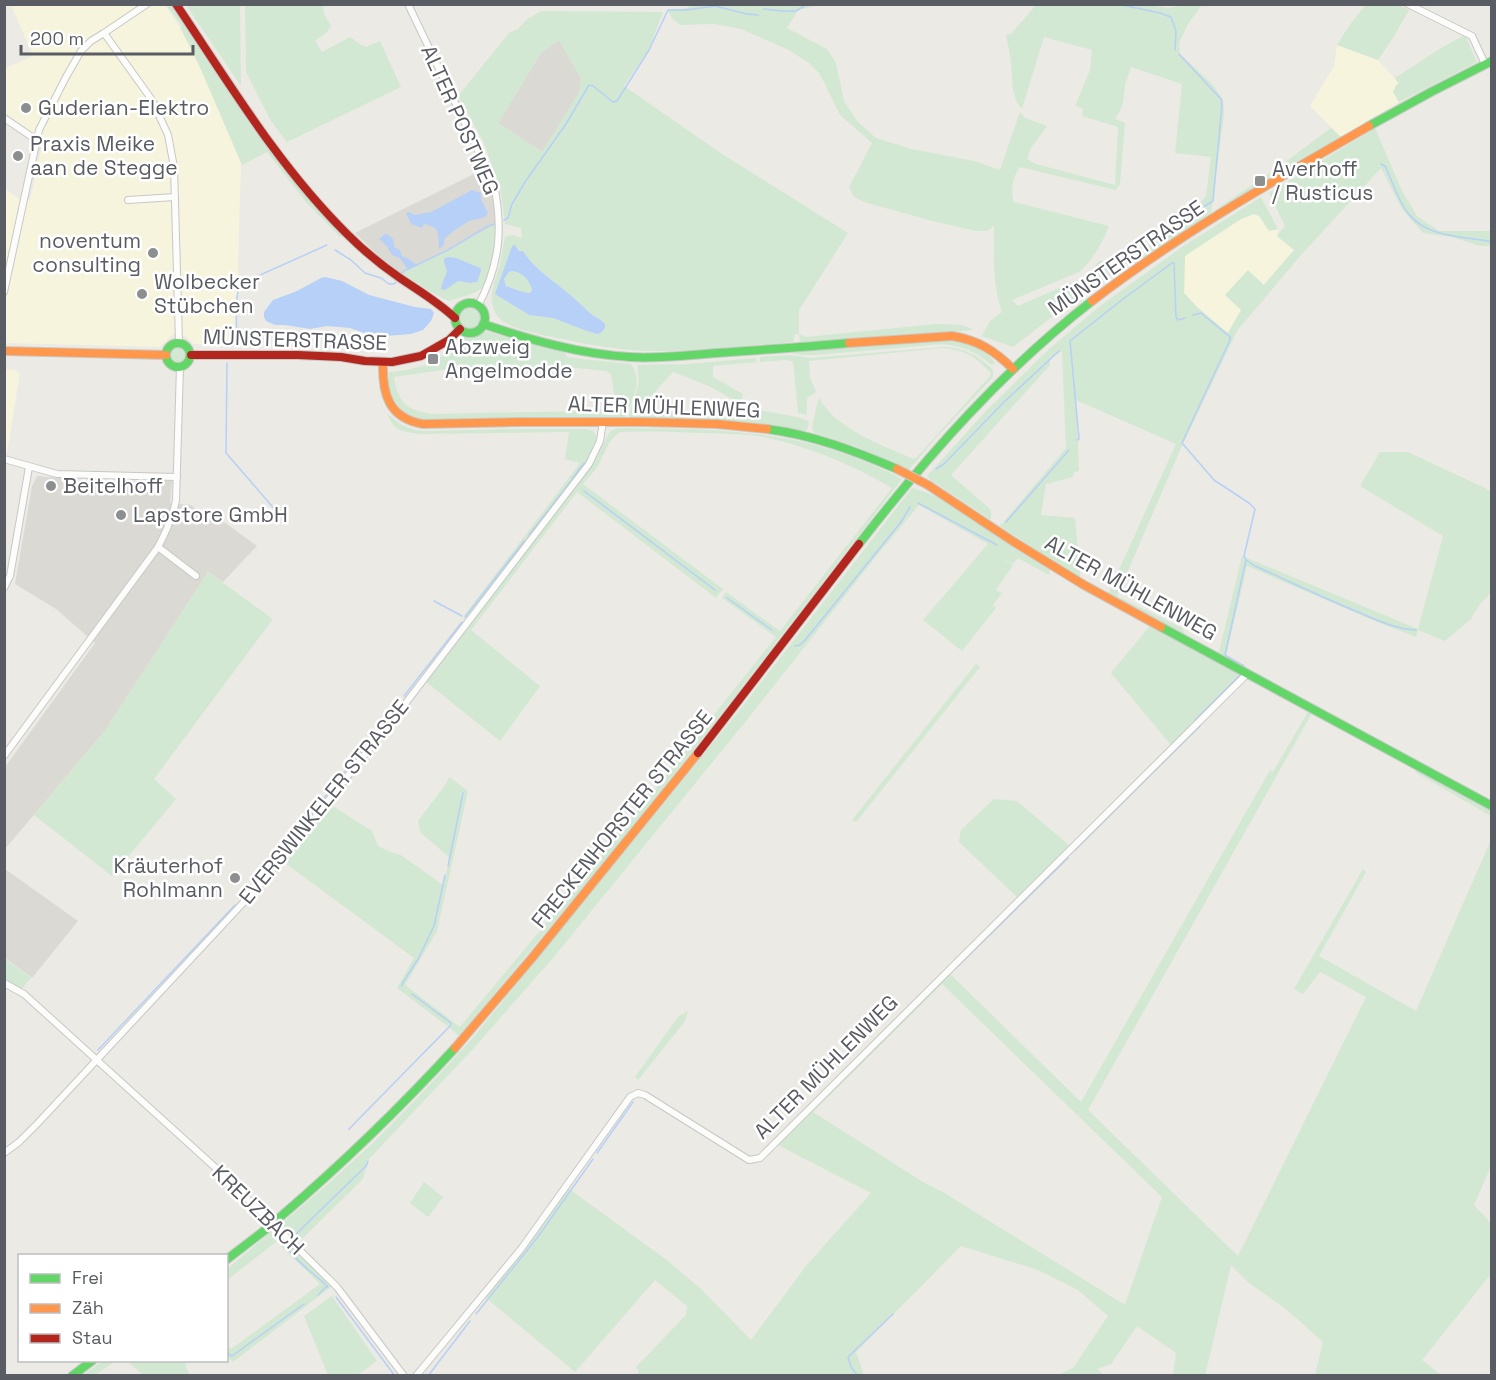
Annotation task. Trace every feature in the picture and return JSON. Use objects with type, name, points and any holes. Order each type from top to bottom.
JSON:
[{"type":"main road","points":[[176,4],[283,161],[348,235],[376,260],[437,301],[455,318],[460,329],[469,333],[481,328],[484,314],[478,306],[470,303],[461,307],[455,318]]},
{"type":"main road","name":"MÜNSTERSTRASSE","points":[[1012,369],[1053,331],[1100,294],[1184,238],[1364,128],[1488,62]]},
{"type":"main road","points":[[437,301],[461,307]]},
{"type":"main road","points":[[483,324],[554,346],[631,357],[964,337],[984,344],[1012,369]]},
{"type":"main road","name":"MÜNSTERSTRASSE","points":[[191,355],[298,355],[383,362],[402,361],[421,356],[449,340],[460,329]]},
{"type":"main road","points":[[179,342],[186,345],[191,355],[188,362],[180,367],[170,364],[166,355],[171,344],[179,342]]},
{"type":"main road","points":[[4,351],[166,355]]},
{"type":"main road","name":"ALTER MÜHLENWEG","points":[[383,362],[384,389],[390,404],[399,415],[416,423],[716,424],[778,430],[826,441],[856,452],[928,485],[1065,574],[1491,806]]},
{"type":"main road","name":"FRECKENHORSTER STRASSE","points":[[228,1258],[332,1172],[379,1128],[467,1035],[642,824],[907,483],[953,429],[1012,369]]},
{"type":"main road","points":[[72,1376],[90,1362]]},
{"type":"street","points":[[4,292],[39,130],[81,51],[91,41],[147,4]]},
{"type":"street","name":"ALTER POSTWEG","points":[[408,4],[494,184],[499,209],[500,232],[497,255],[491,278],[478,306]]},
{"type":"street","points":[[1408,4],[1472,36],[1488,62]]},
{"type":"street","points":[[104,33],[152,100],[168,135],[174,167],[179,342]]},
{"type":"street","points":[[4,118],[38,141]]},
{"type":"street","points":[[128,200],[175,197]]},
{"type":"street","points":[[4,756],[158,547],[174,513],[180,367]]},
{"type":"street","name":"EVERSWINKELER STRASSE","points":[[4,1153],[33,1129],[265,878],[347,777],[589,464],[600,441],[603,422]]},
{"type":"street","points":[[4,459],[57,474],[177,477]]},
{"type":"street","points":[[4,588],[10,576],[29,467]]},
{"type":"street","points":[[158,547],[196,576]]},
{"type":"street","name":"ALTER MÜHLENWEG","points":[[416,1376],[521,1249],[630,1097],[638,1093],[645,1095],[749,1160],[760,1158],[1248,673]]},
{"type":"street","name":"KREUZBACH","points":[[4,983],[24,994],[218,1170],[336,1287],[404,1376]]},
{"type":"shaded area","points":[[11,5],[165,5],[180,27],[241,162],[236,345],[194,344],[184,336],[173,334],[160,347],[5,343],[5,189],[20,199],[30,200],[43,140],[5,113],[4,69],[33,56]]},
{"type":"shaded area","points":[[559,40],[581,78],[580,92],[542,152],[498,123],[541,53]]},
{"type":"shaded area","points":[[1337,45],[1378,60],[1400,84],[1393,92],[1399,102],[1341,137],[1310,106],[1334,66]]},
{"type":"shaded area","points":[[482,170],[492,194],[497,224],[402,273],[382,259],[355,233]]},
{"type":"shaded area","points":[[1261,197],[1278,229],[1277,236],[1294,250],[1241,310],[1227,334],[1184,293],[1185,245]]},
{"type":"shaded area","points":[[5,369],[20,373],[7,453],[4,452]]},
{"type":"shaded area","points":[[37,476],[95,481],[172,481],[170,503],[191,505],[219,525],[224,522],[257,546],[223,582],[208,572],[104,732],[5,849],[5,767],[95,643],[56,609],[15,584],[32,486]]},
{"type":"shaded area","points":[[5,869],[78,921],[32,978],[5,958]]},
{"type":"green space","points":[[693,4],[816,5],[798,10],[787,28],[827,49],[836,63],[844,101],[857,121],[876,138],[911,149],[974,161],[1000,170],[1020,112],[1025,118],[1047,126],[1031,148],[1027,159],[1036,164],[1115,185],[1118,127],[1082,116],[1083,109],[1075,106],[1090,70],[1092,50],[1044,37],[1022,109],[1014,93],[1006,35],[1011,34],[1036,5],[1140,4],[1168,8],[1202,5],[1188,24],[1179,43],[1180,54],[1213,85],[1223,100],[1224,115],[1211,213],[1145,257],[1128,263],[1079,296],[1013,347],[982,336],[990,321],[1002,312],[995,280],[994,226],[987,231],[976,231],[867,203],[854,197],[849,187],[872,143],[840,115],[820,74],[809,63],[789,50],[741,29],[715,24],[680,25],[668,11],[687,8]],"holes":[[[1131,67],[1182,84],[1175,153],[1211,157],[1206,196],[1201,202],[1162,229],[1148,247],[1145,256],[1140,254],[1110,261],[1099,261],[1080,279],[1018,306],[1012,300],[1079,272],[1097,251],[1109,226],[1014,202],[1013,184],[1020,167],[1116,190],[1120,184],[1125,123],[1115,119],[1122,107],[1125,84]]]},
{"type":"green space","points":[[1366,4],[1399,5],[1409,10],[1378,60],[1337,45]]},
{"type":"green space","points":[[166,5],[172,5],[270,150],[302,191],[343,235],[340,237],[305,201],[267,152],[242,165],[180,27],[182,26]]},
{"type":"green space","points":[[186,5],[240,5],[241,86]]},
{"type":"green space","points":[[245,5],[323,5],[324,14],[331,26],[315,41],[322,52],[350,37],[366,47],[380,41],[401,87],[287,142],[271,121],[246,72]]},
{"type":"green space","points":[[541,11],[663,12],[649,49],[624,86],[722,154],[848,233],[799,310],[799,334],[795,334],[793,342],[701,350],[634,350],[530,332],[516,328],[499,317],[493,306],[492,294],[505,237],[512,235],[522,238],[521,228],[505,224],[501,192],[484,143],[458,96],[509,33],[518,29],[526,20]],"holes":[[[559,40],[581,78],[579,92],[542,152],[498,123],[541,53]],[[512,246],[523,251],[538,269],[605,324],[601,333],[587,331],[553,318],[529,315],[496,294]]]},
{"type":"green space","points":[[1465,35],[1477,62],[1399,102],[1393,92],[1399,84],[1395,78]]},
{"type":"green space","points":[[1331,128],[1341,137],[1211,213]]},
{"type":"green space","points":[[1375,128],[1402,191],[1417,216],[1439,231],[1491,231],[1491,246],[1480,246],[1452,237],[1423,233],[1402,209],[1381,168],[1301,255],[1237,331],[1181,448],[1117,596],[1182,628],[1186,636],[1108,594],[1176,444],[1076,400],[1079,471],[1074,472],[1073,477],[1046,484],[1041,515],[1075,518],[1079,578],[1000,526],[1066,448],[1062,351],[1050,359],[1050,365],[951,475],[991,510],[991,520],[927,476],[985,412],[1050,348],[1100,306],[1185,245],[1261,197],[1278,229],[1269,231],[1259,216],[1254,214],[1241,219],[1185,256],[1184,293],[1228,333],[1241,310],[1225,295],[1248,270],[1264,285],[1294,250],[1277,236],[1285,226],[1269,193]]},
{"type":"green space","points":[[497,224],[487,281],[477,291],[448,301],[402,273]],"holes":[[[464,262],[479,267],[481,271],[477,282],[458,281],[442,284],[447,268]]]},
{"type":"green space","points":[[512,271],[519,273],[527,280],[532,289],[529,293],[506,286],[504,279]]},
{"type":"green space","points":[[470,306],[478,310],[482,318],[478,326],[470,330],[462,326],[458,318],[462,310]]},
{"type":"green space","points":[[936,324],[962,325],[974,330],[800,343],[799,334],[806,337]]},
{"type":"green space","points":[[484,331],[559,351],[565,353],[567,357],[631,364],[635,370],[636,390],[625,417],[618,419],[429,420],[416,418],[402,410],[391,393],[389,372],[425,365],[426,367],[436,363],[435,361],[457,344],[460,338],[475,336]],"holes":[[[456,368],[577,368],[606,371],[611,374],[616,406],[593,411],[431,414],[409,407],[401,399],[394,377]]]},
{"type":"green space","points":[[948,340],[974,346],[995,363],[992,365],[980,356],[962,348],[941,344],[816,355],[792,353],[806,350]]},
{"type":"green space","points":[[175,347],[181,347],[186,355],[184,361],[175,363],[170,358],[170,352]]},
{"type":"green space","points":[[945,347],[959,349],[977,357],[993,370],[993,377],[909,470],[858,447],[815,433],[812,427],[819,398],[836,419],[848,427],[874,442],[913,459],[990,376],[991,373],[974,358],[964,352],[943,348],[809,361],[810,377],[816,392],[807,398],[807,415],[798,413],[793,361],[760,362],[760,357],[790,355],[810,358]]},
{"type":"green space","points":[[756,358],[756,362],[713,366],[713,377],[743,394],[740,403],[748,407],[806,420],[809,422],[807,430],[802,432],[735,421],[629,417],[638,387],[637,365],[688,364]],"holes":[[[673,372],[709,386],[739,403],[730,416],[638,412]]]},
{"type":"green space","points":[[387,413],[404,426],[424,431],[586,429],[595,434],[596,444],[586,464],[467,618],[464,616],[580,463],[565,459],[569,432],[419,434],[398,429]]},
{"type":"green space","points":[[617,428],[712,430],[804,442],[835,451],[902,479],[698,744],[595,873],[459,1036],[397,988],[414,958],[285,863],[331,805],[372,831],[378,846],[401,855],[443,885],[450,858],[420,832],[418,821],[449,777],[468,791],[437,931],[405,985],[460,1027],[583,879],[776,637],[722,598],[726,592],[780,631],[892,488],[830,457],[763,437],[733,434],[620,432],[612,439],[596,469],[583,484],[723,589],[716,598],[577,492],[471,630],[540,686],[500,741],[425,681],[594,462],[610,432]]},
{"type":"green space","points":[[1380,452],[1408,452],[1491,491],[1491,593],[1480,604],[1471,619],[1445,641],[1418,630],[1416,637],[1247,566],[1226,656],[1219,652],[1242,556],[1418,629],[1443,536],[1360,486]]},
{"type":"green space","points":[[912,488],[939,498],[964,512],[1011,546],[1050,570],[1049,575],[1018,558],[1013,564],[996,555],[1013,565],[996,590],[1002,593],[993,605],[996,608],[962,651],[923,620],[988,544],[919,505],[553,958],[472,1050],[369,1159],[363,1179],[303,1238],[288,1233],[281,1224],[374,1142],[472,1039],[739,711]]},
{"type":"green space","points":[[208,572],[273,619],[154,779],[176,799],[112,876],[34,815],[104,732]]},
{"type":"green space","points":[[1150,626],[1240,674],[1172,746],[1111,673]]},
{"type":"green space","points":[[976,664],[980,667],[856,822],[852,820]]},
{"type":"green space","points":[[1309,710],[1312,713],[1088,1110],[1238,1256],[1366,997],[1320,972],[1303,994],[1294,989],[1363,869],[1366,872],[1319,956],[1416,1011],[1491,840],[1492,1164],[1474,1205],[1491,1223],[1491,1274],[1422,1360],[1441,1375],[1315,1375],[1323,1342],[1287,1310],[1249,1283],[1231,1265],[1205,1376],[1173,1375],[1176,1353],[1137,1326],[1111,1364],[1097,1369],[1104,1375],[1057,1375],[1073,1368],[1108,1316],[1078,1290],[1038,1270],[961,1246],[856,1352],[864,1375],[636,1375],[639,1372],[636,1367],[686,1315],[687,1306],[655,1280],[575,1372],[485,1297],[568,1188],[668,1261],[703,1291],[751,1340],[806,1266],[871,1193],[776,1144],[948,972],[1081,1102],[1270,770],[1273,772]],"holes":[[[942,984],[1162,1197],[1125,1305],[813,1112]]]},
{"type":"green space","points":[[1418,769],[1491,811],[1491,816],[1415,772]]},
{"type":"green space","points":[[994,799],[1017,801],[1069,845],[1018,898],[959,842],[961,830]]},
{"type":"green space","points":[[5,959],[31,978],[21,990],[5,981]]},
{"type":"green space","points":[[688,1011],[685,1021],[638,1080],[635,1077],[678,1017]]},
{"type":"green space","points":[[424,1182],[443,1197],[428,1217],[410,1203]]},
{"type":"green space","points":[[271,1232],[276,1242],[228,1279],[228,1268]]},
{"type":"green space","points":[[288,1243],[332,1286],[233,1362],[228,1357],[228,1347],[231,1349],[320,1284],[281,1246]]},
{"type":"green space","points":[[332,1296],[377,1361],[357,1375],[328,1375],[304,1316]]},
{"type":"green space","points":[[102,1362],[114,1362],[95,1375],[83,1375]]},
{"type":"green space","points":[[128,1362],[187,1362],[185,1365],[190,1375],[143,1375]]},
{"type":"water","points":[[472,190],[481,193],[481,199],[488,213],[485,217],[469,221],[455,230],[445,238],[443,246],[439,249],[436,229],[424,224],[422,228],[411,224],[406,213],[415,215],[431,212]]},
{"type":"water","points":[[385,234],[390,236],[394,247],[400,250],[402,256],[417,265],[408,270],[400,258],[392,255],[379,239]]},
{"type":"water","points":[[515,245],[519,251],[523,251],[538,269],[603,322],[605,328],[601,333],[587,331],[553,318],[529,315],[495,294],[512,246]],"holes":[[[509,272],[516,272],[525,277],[532,289],[530,293],[506,286],[504,279]]]},
{"type":"water","points":[[447,257],[481,268],[477,282],[458,281],[445,290],[441,289],[447,271],[444,259]]},
{"type":"water","points":[[325,277],[342,281],[369,295],[431,309],[434,313],[431,321],[423,330],[411,334],[385,336],[370,335],[350,328],[327,326],[310,329],[275,325],[266,321],[264,312],[273,300]]},
{"type":"waterway","points":[[764,9],[796,11],[807,4]]},
{"type":"waterway","points":[[1117,4],[1171,17],[1176,31],[1175,50]]},
{"type":"waterway","points":[[504,220],[508,218],[512,204],[525,182],[566,124],[589,85],[613,102],[617,101],[649,50],[668,10],[715,6],[758,15]]},
{"type":"waterway","points":[[1164,235],[1166,230],[1213,201],[1222,105],[1221,99],[1179,54]]},
{"type":"waterway","points":[[1381,164],[1385,166],[1404,208],[1416,221],[1435,232],[1492,242]]},
{"type":"waterway","points":[[402,273],[448,250],[488,226],[496,224]]},
{"type":"waterway","points":[[227,347],[237,344],[236,305],[240,284],[327,245]]},
{"type":"waterway","points":[[335,250],[365,273],[381,278],[389,284],[396,282]]},
{"type":"waterway","points":[[1077,440],[1079,439],[1070,341],[1172,263],[1174,263],[1176,317],[1178,320],[1185,318]]},
{"type":"waterway","points":[[1193,315],[1201,313],[1230,337],[1230,340],[1182,443],[1214,480],[1255,509],[1225,655],[1244,666]]},
{"type":"waterway","points":[[936,469],[944,464],[1004,402],[1059,351]]},
{"type":"waterway","points":[[227,363],[226,453],[284,520]]},
{"type":"waterway","points":[[1006,522],[1069,450]]},
{"type":"waterway","points":[[572,479],[584,463]]},
{"type":"waterway","points":[[529,535],[571,481]]},
{"type":"waterway","points":[[584,491],[715,590]]},
{"type":"waterway","points":[[918,503],[997,545]]},
{"type":"waterway","points":[[795,646],[800,645],[806,639],[901,522],[910,507]]},
{"type":"waterway","points":[[465,617],[524,541]]},
{"type":"waterway","points":[[1246,560],[1379,621],[1416,630]]},
{"type":"waterway","points":[[727,598],[772,630]]},
{"type":"waterway","points":[[434,601],[462,616]]},
{"type":"waterway","points":[[404,696],[462,622]]},
{"type":"waterway","points":[[1195,720],[1240,675]]},
{"type":"waterway","points":[[334,785],[398,704]]},
{"type":"waterway","points":[[1075,850],[1200,726]]},
{"type":"waterway","points":[[265,870],[329,792]]},
{"type":"waterway","points":[[448,866],[463,793]]},
{"type":"waterway","points":[[956,968],[1068,858]]},
{"type":"waterway","points":[[402,986],[434,926],[445,875]]},
{"type":"waterway","points":[[242,897],[260,877]]},
{"type":"waterway","points":[[98,1050],[235,905]]},
{"type":"waterway","points":[[349,1129],[451,1025],[412,994]]},
{"type":"waterway","points":[[597,1153],[633,1102]]},
{"type":"waterway","points":[[476,1314],[537,1238],[593,1159]]},
{"type":"waterway","points":[[294,1236],[366,1166],[368,1161]]},
{"type":"waterway","points":[[286,1246],[328,1287],[318,1295]]},
{"type":"waterway","points":[[336,1297],[395,1376]]},
{"type":"waterway","points":[[228,1354],[232,1356],[304,1304]]},
{"type":"waterway","points":[[858,1376],[851,1367],[848,1357],[893,1314]]},
{"type":"waterway","points":[[428,1376],[470,1321]]},
{"type":"traffic: fast","points":[[1369,126],[1492,61]]},
{"type":"traffic: fast","points":[[859,544],[912,478],[968,415],[1028,356],[1092,301]]},
{"type":"traffic: fast","points":[[470,303],[480,308],[485,318],[480,328],[470,333],[460,328],[455,318],[460,308],[470,303]]},
{"type":"traffic: fast","points":[[483,324],[555,345],[592,353],[630,357],[651,358],[849,343]]},
{"type":"traffic: fast","points":[[178,343],[187,346],[190,355],[187,364],[178,367],[169,364],[166,355],[169,346],[178,343]]},
{"type":"traffic: fast","points":[[767,429],[834,444],[897,469]]},
{"type":"traffic: fast","points":[[1161,627],[1492,806]]},
{"type":"traffic: fast","points":[[279,1218],[370,1136],[455,1048]]},
{"type":"traffic: fast","points":[[265,1230],[279,1218]]},
{"type":"traffic: fast","points":[[228,1258],[265,1230]]},
{"type":"traffic: fast","points":[[72,1376],[90,1362]]},
{"type":"traffic: slow","points":[[1092,301],[1158,253],[1369,126]]},
{"type":"traffic: slow","points":[[849,343],[952,336],[970,340],[985,347],[1013,369]]},
{"type":"traffic: slow","points":[[4,351],[166,355]]},
{"type":"traffic: slow","points":[[383,362],[386,394],[395,410],[411,421],[423,424],[644,422],[717,424],[767,429]]},
{"type":"traffic: slow","points":[[897,469],[928,485]]},
{"type":"traffic: slow","points":[[928,485],[1084,585],[1161,627]]},
{"type":"traffic: slow","points":[[455,1048],[532,958],[698,753]]},
{"type":"traffic: jam","points":[[176,4],[256,124],[322,208],[372,257],[455,318]]},
{"type":"traffic: jam","points":[[191,355],[298,355],[392,362],[421,356],[449,340],[460,329]]},
{"type":"traffic: jam","points":[[698,753],[859,544]]},
{"type":"place","name":"Guderian-Elektro","points":[[26,108]]},
{"type":"place","name":"Praxis Meike aan de Stegge","points":[[18,156]]},
{"type":"place","name":"Averhoff / Rusticus","points":[[1260,181]]},
{"type":"place","name":"noventum consulting","points":[[153,253]]},
{"type":"place","name":"Wolbecker Stübchen","points":[[142,294]]},
{"type":"place","name":"Abzweig Angelmodde","points":[[433,359]]},
{"type":"place","name":"Beitelhoff","points":[[51,486]]},
{"type":"place","name":"Lapstore GmbH","points":[[121,515]]},
{"type":"place","name":"Kräuterhof Rohlmann","points":[[235,878]]}]
